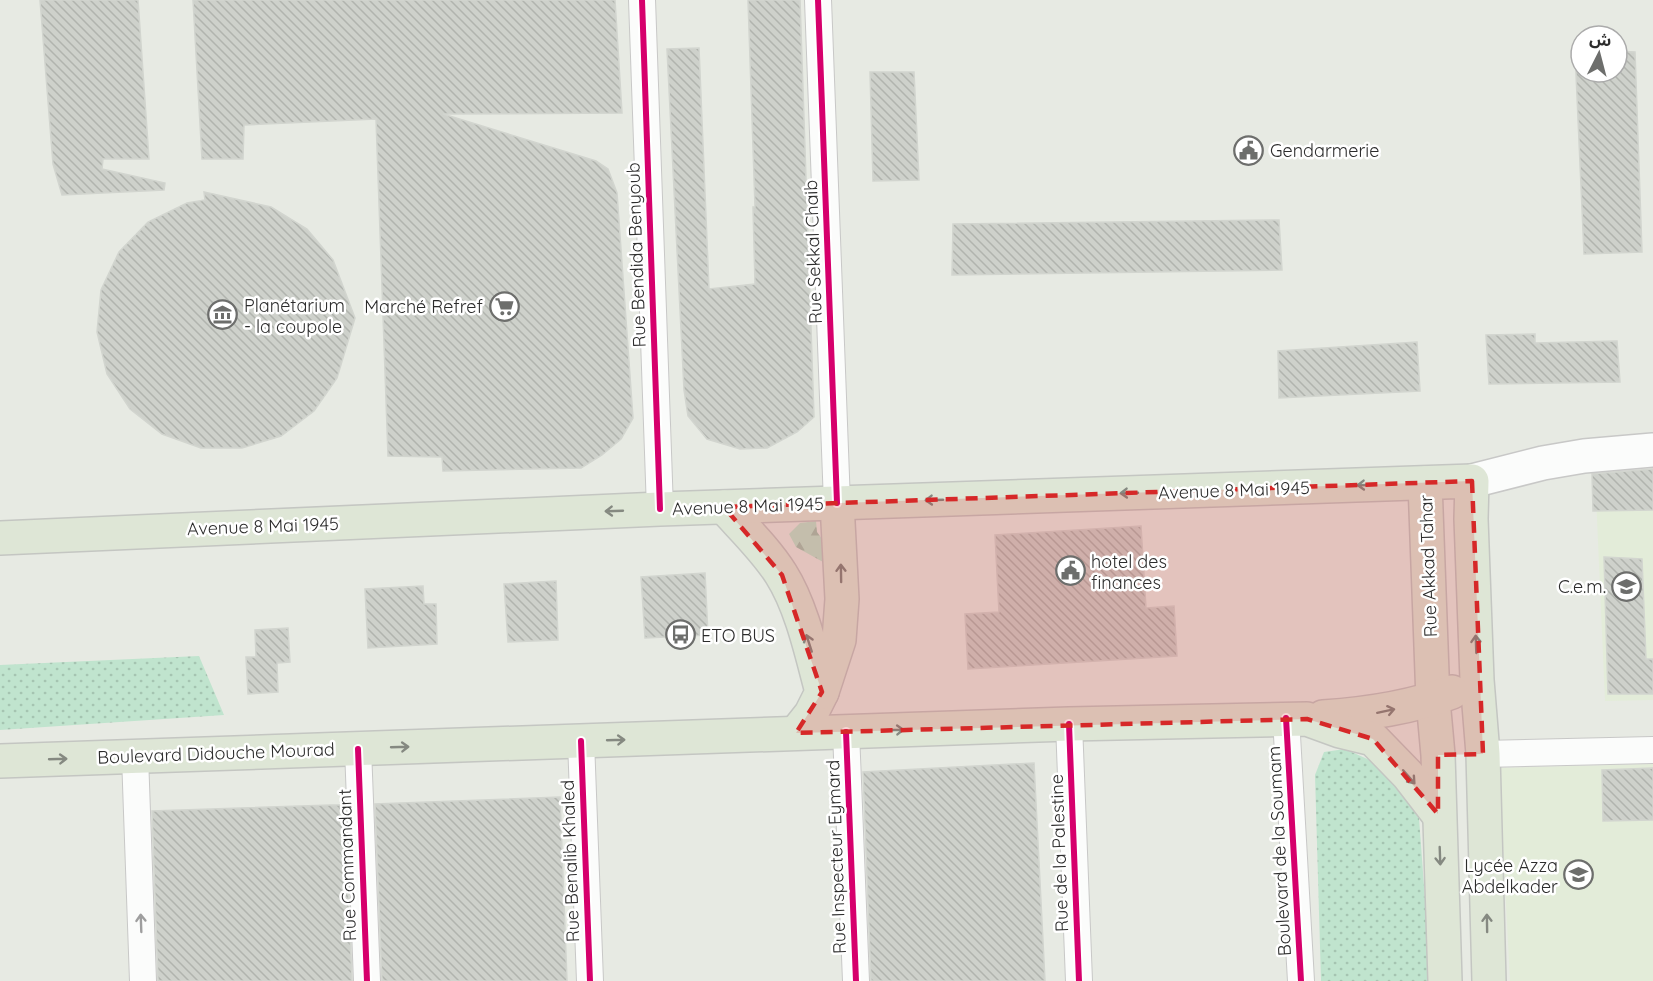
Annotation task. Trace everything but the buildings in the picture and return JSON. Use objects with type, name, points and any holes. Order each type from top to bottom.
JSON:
[{"type":"main road","points":[[1472,481],[1489,981]]},
{"type":"main road","name":"Rue Akkad Tahar","points":[[1445,981],[1438,814],[1438,755],[1432,700],[1425,483],[1472,481]]},
{"type":"main road","name":"Avenue 8 Mai 1945","points":[[0,538],[660,509],[1425,483]]},
{"type":"main road","points":[[796,734],[812,714],[822,692],[839,640],[841,578],[837,504]]},
{"type":"main road","points":[[724,507],[782,575],[804,628],[822,692]]},
{"type":"main road","points":[[1296,719],[1376,713],[1432,700],[1477,680]]},
{"type":"main road","name":"Boulevard Didouche Mourad","points":[[0,761],[1069,724],[1296,719],[1438,755],[1483,754]]},
{"type":"main road","points":[[1373,739],[1408,775],[1438,814]]},
{"type":"street","name":"Rue Bendida Benyoub","points":[[642,0],[660,509]]},
{"type":"street","name":"Rue Sekkal Chaib","points":[[818,0],[837,504]]},
{"type":"street","points":[[1472,481],[1543,463],[1617,451],[1653,450]]},
{"type":"street","name":"Boulevard de la Soumam","points":[[1296,719],[1301,981]]},
{"type":"street","name":"Rue de la Palestine","points":[[1069,724],[1079,981]]},
{"type":"street","name":"Rue Inspecteur Eymard","points":[[846,732],[856,981]]},
{"type":"street","name":"Rue Benalib Khaled","points":[[581,741],[590,981]]},
{"type":"street","name":"Rue Commandant","points":[[358,748],[367,981]]},
{"type":"street","points":[[1483,754],[1653,750]]},
{"type":"street","points":[[135,756],[143,981]]},
{"type":"highlighted area","points":[[1472,481],[1483,754],[1438,755],[1438,814],[1373,739],[1307,719],[796,733],[822,692],[782,575],[724,507]]},
{"type":"shaded area","name":"C.e.m.","points":[[1653,470],[1653,700],[1605,701],[1595,473]]},
{"type":"shaded area","name":"Lycée Azza Abdelkader","points":[[1653,764],[1653,981],[1510,981],[1499,768]]},
{"type":"green space","points":[[816,521],[817,532],[825,543],[823,562],[796,547],[789,534],[800,523]]},
{"type":"green space","points":[[199,656],[224,715],[0,730],[0,665]]},
{"type":"green space","points":[[1345,749],[1383,766],[1419,818],[1431,981],[1321,981],[1315,775],[1324,752]]},
{"type":"cycle path","points":[[642,0],[660,509]]},
{"type":"cycle path","points":[[818,0],[837,503]]},
{"type":"cycle path","points":[[1286,718],[1301,981]]},
{"type":"cycle path","points":[[1069,724],[1079,981]]},
{"type":"cycle path","points":[[846,732],[856,981]]},
{"type":"cycle path","points":[[581,741],[590,981]]},
{"type":"cycle path","points":[[358,749],[367,981]]},
{"type":"place","name":"Gendarmerie","points":[[1249,150]]},
{"type":"place","name":"Marché Refref","points":[[504,306]]},
{"type":"place","name":"Planétarium - la coupole","points":[[223,315]]},
{"type":"place","name":"hotel des finances","points":[[1070,571]]},
{"type":"place","name":"C.e.m.","points":[[1627,586]]},
{"type":"place","name":"ETO BUS","points":[[680,635]]},
{"type":"place","name":"Lycée Azza Abdelkader","points":[[1579,875]]}]
